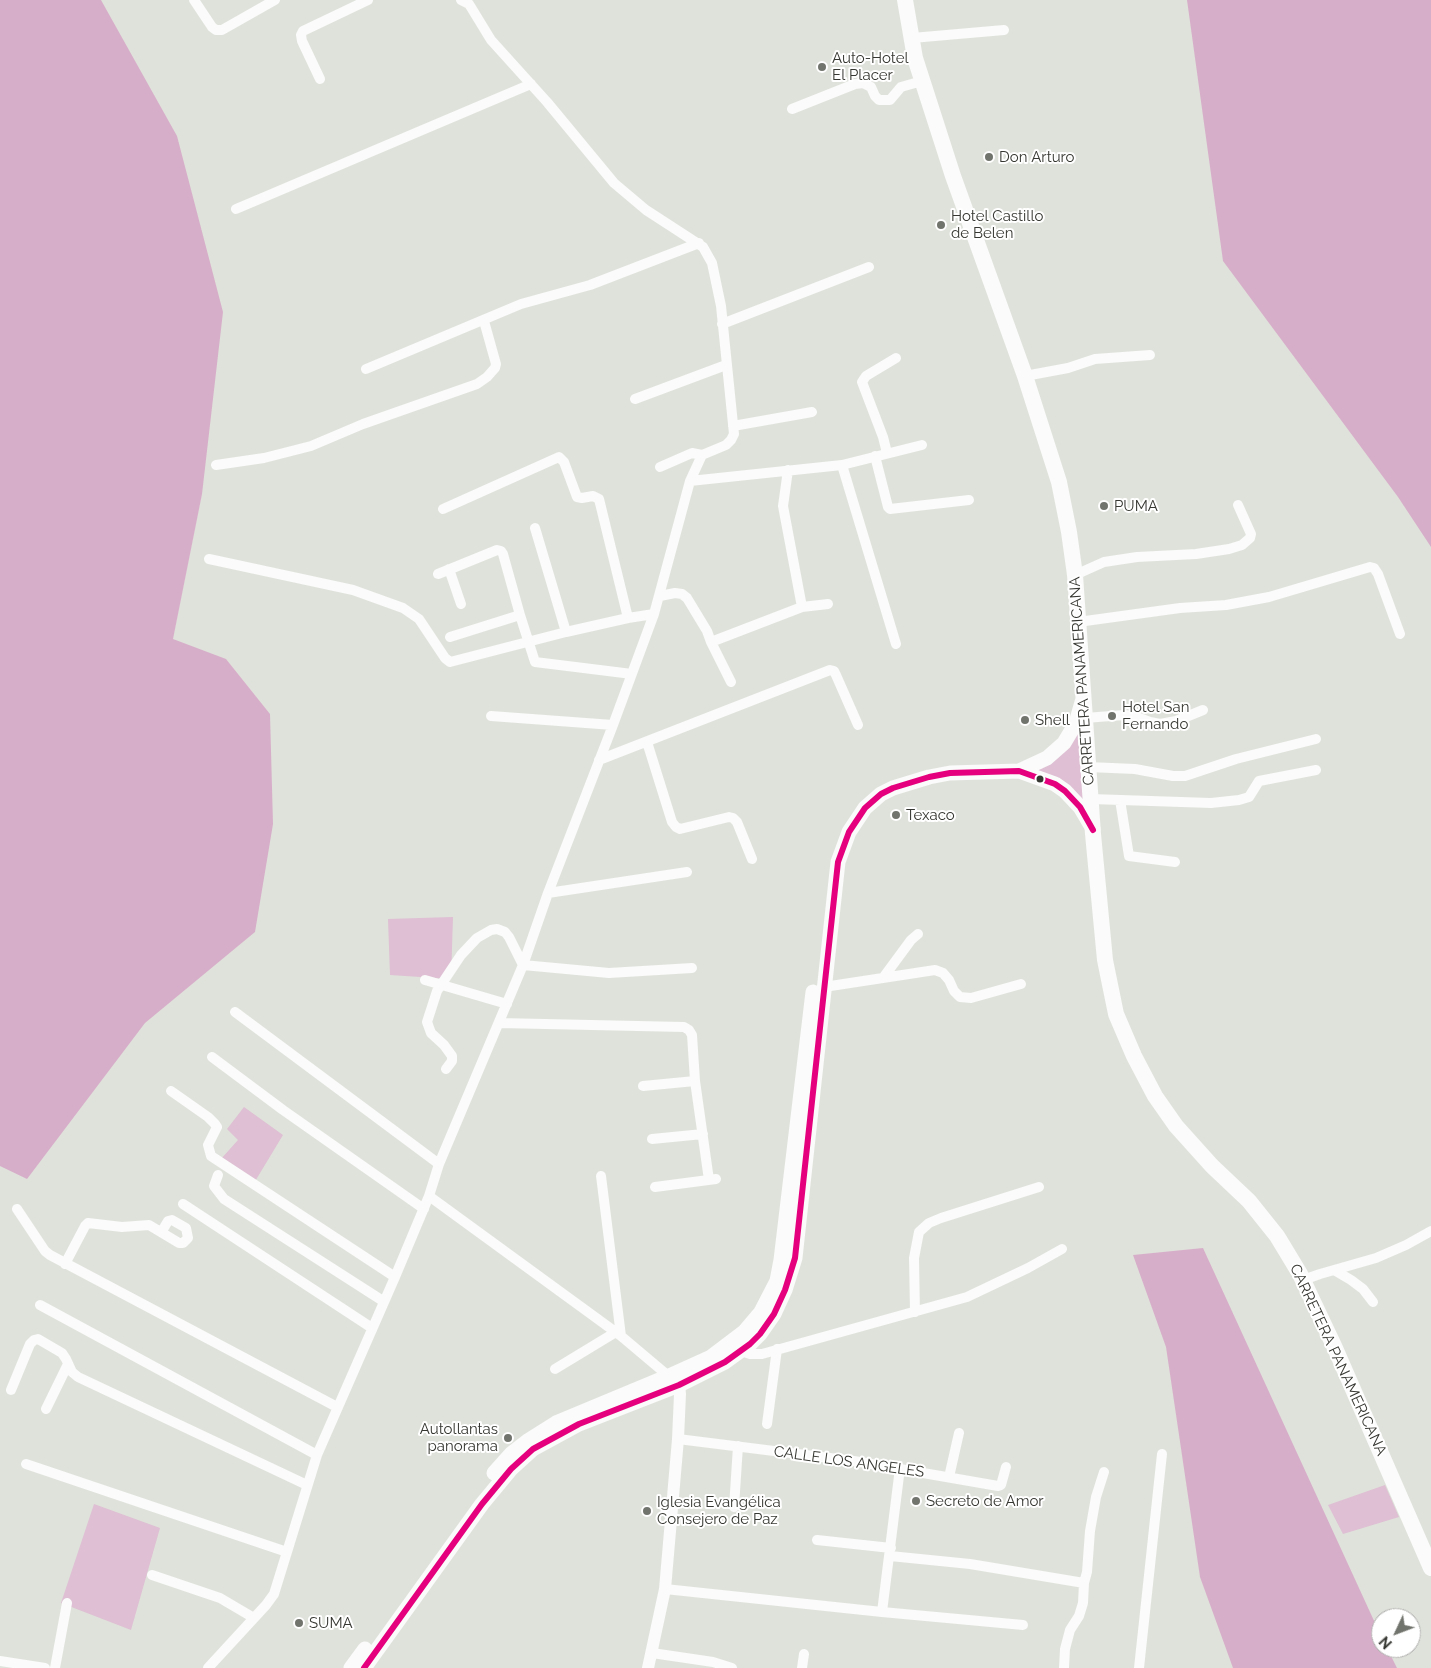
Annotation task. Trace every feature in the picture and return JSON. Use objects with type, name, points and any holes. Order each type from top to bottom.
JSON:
[{"type":"highway","name":"CARRETERA PANAMERICANA","points":[[905,0],[915,58],[956,188],[1025,376],[1059,482],[1075,574],[1093,830],[1106,960],[1116,1014],[1134,1056],[1155,1096],[1176,1126],[1212,1166],[1249,1201],[1277,1236],[1303,1280],[1335,1348],[1431,1568]]},
{"type":"main road","points":[[1019,771],[1047,758],[1064,743],[1076,723],[1083,698]]},
{"type":"main road","points":[[364,1668],[482,1504],[511,1469],[533,1449],[565,1431],[674,1381],[738,1337],[761,1312],[776,1281],[781,1260],[828,868],[837,834],[848,815],[860,800],[882,784],[893,779],[936,770],[950,773]]},
{"type":"main road","points":[[351,1668],[479,1491],[511,1454],[556,1423],[725,1362],[760,1334],[774,1314],[785,1290],[795,1258],[838,862],[849,832],[858,816],[872,801],[893,788],[950,773],[1019,771],[1046,780],[1065,791],[1080,807],[1093,830]]},
{"type":"street","points":[[194,0],[212,27],[222,30],[274,0]]},
{"type":"street","points":[[320,79],[302,41],[301,35],[303,31],[368,0]]},
{"type":"street","points":[[461,0],[469,4],[491,40],[531,84],[614,184],[646,210],[699,243],[712,263],[718,288],[734,434],[726,445],[702,455],[692,453],[660,467]]},
{"type":"street","points":[[912,38],[1004,30]]},
{"type":"street","points":[[792,109],[854,84],[868,84],[879,100],[890,100],[901,87],[922,80]]},
{"type":"street","points":[[236,209],[531,84]]},
{"type":"street","points":[[366,369],[521,304],[590,285],[699,243]]},
{"type":"street","points":[[722,324],[869,267]]},
{"type":"street","points":[[216,464],[264,458],[310,446],[363,424],[477,384],[487,377],[496,364],[484,320]]},
{"type":"street","points":[[1025,376],[1068,368],[1095,359],[1150,355]]},
{"type":"street","points":[[887,453],[883,437],[862,382],[866,376],[896,358]]},
{"type":"street","points":[[635,399],[726,365]]},
{"type":"street","points":[[733,426],[812,412]]},
{"type":"street","points":[[690,481],[842,465],[922,445]]},
{"type":"street","points":[[208,1668],[274,1594],[317,1455],[424,1209],[439,1164],[523,965],[548,893],[654,614],[690,481],[702,455]]},
{"type":"street","points":[[875,456],[890,509],[969,500]]},
{"type":"street","points":[[443,509],[559,457],[564,462],[577,497],[593,496],[600,502],[628,618]]},
{"type":"street","points":[[842,465],[896,644]]},
{"type":"street","points":[[788,470],[783,506],[802,607]]},
{"type":"street","points":[[1075,574],[1104,562],[1137,557],[1196,554],[1242,545],[1250,538],[1251,534],[1238,506]]},
{"type":"street","points":[[535,528],[566,632]]},
{"type":"street","points":[[438,574],[501,550],[504,554],[535,662],[632,674]]},
{"type":"street","points":[[209,560],[353,590],[403,608],[419,619],[445,658],[450,662],[566,632],[654,614]]},
{"type":"street","points":[[1078,622],[1180,608],[1226,605],[1268,598],[1370,567],[1374,568],[1378,574],[1400,634]]},
{"type":"street","points":[[450,569],[461,604]]},
{"type":"street","points":[[660,596],[675,593],[682,594],[687,598],[706,631],[731,682]]},
{"type":"street","points":[[711,642],[802,607],[828,604]]},
{"type":"street","points":[[450,636],[520,615]]},
{"type":"street","points":[[600,760],[830,670],[834,671],[858,726]]},
{"type":"street","points":[[1085,718],[1124,715],[1160,724],[1176,721],[1203,710]]},
{"type":"street","points":[[490,716],[613,725]]},
{"type":"street","points":[[1088,767],[1134,769],[1173,776],[1185,776],[1236,759],[1316,739]]},
{"type":"street","points":[[647,742],[672,822],[676,827],[680,829],[729,817],[733,818],[737,822],[752,859]]},
{"type":"street","points":[[1091,799],[1211,803],[1239,800],[1248,797],[1259,781],[1316,770]]},
{"type":"street","points":[[1120,800],[1130,856],[1175,862]]},
{"type":"street","points":[[548,893],[687,872]]},
{"type":"street","points":[[446,1069],[452,1061],[452,1056],[444,1045],[431,1033],[427,1022],[437,991],[460,955],[477,938],[490,930],[498,929],[505,932],[509,937],[523,965]]},
{"type":"street","points":[[883,978],[911,940],[918,934]]},
{"type":"street","points":[[523,965],[609,973],[692,968]]},
{"type":"street","points":[[824,986],[935,970],[943,973],[960,997],[971,998],[1021,984]]},
{"type":"street","points":[[425,980],[507,1004]]},
{"type":"street","points":[[235,1012],[439,1164]]},
{"type":"street","points":[[499,1022],[684,1027],[689,1030],[692,1035],[695,1081],[703,1134],[713,1180],[656,1187]]},
{"type":"street","points":[[212,1057],[283,1110],[424,1209]]},
{"type":"street","points":[[643,1086],[695,1081]]},
{"type":"street","points":[[171,1091],[208,1116],[217,1127],[208,1145],[211,1156],[395,1277]]},
{"type":"street","points":[[652,1139],[703,1134]]},
{"type":"street","points":[[218,1175],[214,1186],[224,1200],[383,1301]]},
{"type":"street","points":[[601,1176],[618,1334]]},
{"type":"street","points":[[915,1312],[914,1258],[919,1232],[929,1223],[941,1218],[1039,1186]]},
{"type":"street","points":[[429,1196],[618,1334],[674,1381],[680,1394],[666,1589],[648,1668]]},
{"type":"street","points":[[183,1204],[372,1328]]},
{"type":"street","points":[[17,1209],[45,1251],[65,1264],[337,1407]]},
{"type":"street","points":[[65,1264],[88,1223],[122,1227],[149,1225],[162,1231]]},
{"type":"street","points":[[1303,1280],[1383,1255],[1431,1231]]},
{"type":"street","points":[[741,1351],[756,1354],[777,1349],[967,1297],[1028,1268],[1062,1249]]},
{"type":"street","points":[[1334,1270],[1363,1289],[1373,1302]]},
{"type":"street","points":[[40,1304],[317,1455]]},
{"type":"street","points":[[555,1369],[618,1334]]},
{"type":"street","points":[[11,1390],[30,1344],[38,1339],[55,1348],[66,1359],[72,1372],[78,1377],[307,1485]]},
{"type":"street","points":[[767,1424],[777,1349]]},
{"type":"street","points":[[46,1409],[68,1364]]},
{"type":"street","points":[[949,1477],[959,1433]]},
{"type":"street","name":"CALLE LOS ANGELES","points":[[678,1439],[900,1468],[1000,1486],[1006,1468]]},
{"type":"street","points":[[734,1507],[738,1446]]},
{"type":"street","points":[[1139,1668],[1162,1454]]},
{"type":"street","points":[[26,1464],[287,1552]]},
{"type":"street","points":[[882,1612],[900,1468]]},
{"type":"street","points":[[1064,1668],[1065,1649],[1070,1630],[1079,1616],[1083,1603],[1090,1531],[1096,1496],[1104,1472]]},
{"type":"street","points":[[817,1540],[1084,1583]]},
{"type":"street","points":[[152,1575],[220,1598],[254,1618]]},
{"type":"street","points":[[666,1589],[1022,1625]]},
{"type":"street","points":[[55,1668],[67,1603]]},
{"type":"street","points":[[652,1653],[713,1662],[732,1668]]},
{"type":"street","points":[[802,1668],[804,1654]]},
{"type":"street","points":[[0,1661],[45,1668]]},
{"type":"shaded area","points":[[0,0],[101,0],[177,136],[223,312],[202,494],[173,639],[226,659],[270,714],[273,824],[255,932],[145,1023],[27,1179],[0,1166]]},
{"type":"shaded area","points":[[1187,0],[1431,0],[1431,547],[1398,497],[1223,261]]},
{"type":"shaded area","points":[[1078,721],[1087,807],[1023,771]]},
{"type":"shaded area","points":[[453,917],[451,979],[390,975],[388,919]]},
{"type":"shaded area","points":[[244,1107],[283,1135],[254,1183],[220,1160],[238,1140],[227,1129]]},
{"type":"shaded area","points":[[1203,1248],[1371,1614],[1371,1658],[1392,1658],[1397,1668],[1233,1668],[1200,1577],[1166,1347],[1133,1255]]},
{"type":"shaded area","points":[[1385,1485],[1399,1517],[1343,1534],[1328,1505]]},
{"type":"shaded area","points":[[94,1504],[160,1528],[131,1630],[61,1603]]},
{"type":"transit line","points":[[364,1668],[482,1504],[511,1469],[533,1449],[579,1424],[679,1385],[725,1362],[750,1344],[760,1334],[774,1314],[785,1290],[795,1258],[838,862],[849,832],[865,808],[881,794],[893,788],[929,777],[950,773],[1019,771],[1055,784],[1065,791],[1080,807],[1093,830]]},
{"type":"place","name":"Auto-Hotel El Placer","points":[[822,67]]},
{"type":"place","name":"Don Arturo","points":[[989,157]]},
{"type":"place","name":"Hotel Castillo de Belen","points":[[941,225]]},
{"type":"place","name":"PUMA","points":[[1104,506]]},
{"type":"place","name":"Hotel San Fernando","points":[[1112,716]]},
{"type":"place","name":"Shell","points":[[1025,720]]},
{"type":"place","name":"Texaco","points":[[896,815]]},
{"type":"place","name":"Autollantas panorama","points":[[508,1438]]},
{"type":"place","name":"Secreto de Amor","points":[[916,1501]]},
{"type":"place","name":"Iglesia Evangélica Consejero de Paz","points":[[647,1511]]},
{"type":"place","name":"SUMA","points":[[299,1623]]}]
